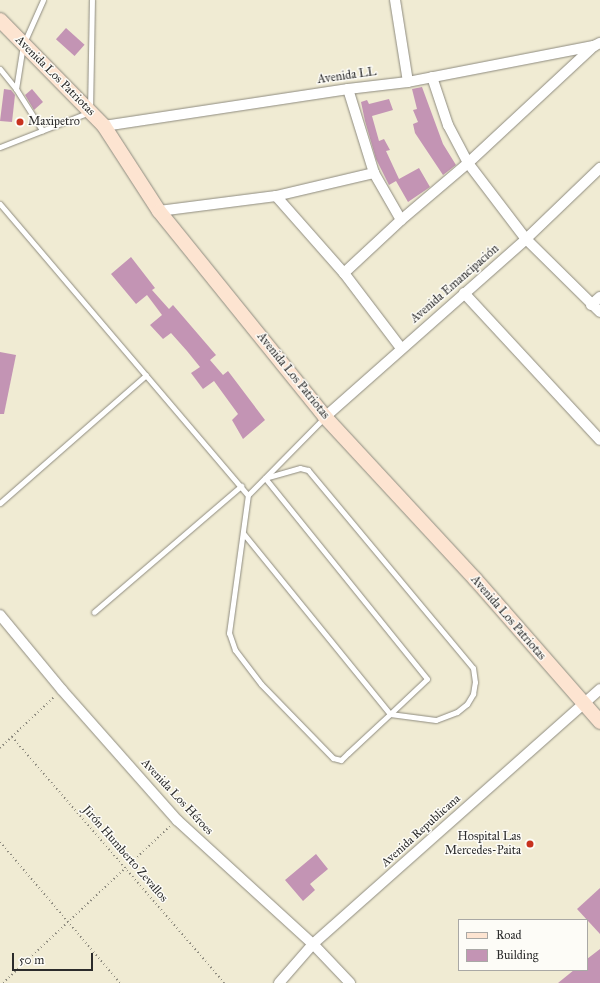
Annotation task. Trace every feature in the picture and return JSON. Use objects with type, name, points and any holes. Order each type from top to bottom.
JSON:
[{"type":"street","points":[[395,0],[408,82]]},
{"type":"street","name":"Avenida Los Patriotas","points":[[0,20],[104,126],[159,211],[325,417],[475,580],[600,722]]},
{"type":"street","points":[[344,273],[401,220],[468,163],[597,45]]},
{"type":"street","name":"Avenida LL","points":[[104,126],[348,89],[408,82],[597,45]]},
{"type":"street","points":[[432,77],[448,125],[468,163],[526,239],[591,305],[600,312]]},
{"type":"street","points":[[348,89],[374,173],[401,220]]},
{"type":"street","name":"Avenida Emancipación","points":[[325,417],[401,348],[526,239],[600,168]]},
{"type":"street","points":[[159,211],[276,196],[374,173]]},
{"type":"street","points":[[276,196],[344,273],[401,348]]},
{"type":"street","points":[[464,293],[600,440]]},
{"type":"street","points":[[591,305],[600,296]]},
{"type":"street","name":"Avenida Los Héroes","points":[[0,615],[62,690],[177,820],[313,944],[350,983]]},
{"type":"street","name":"Avenida Republicana","points":[[280,983],[313,944],[600,689]]},
{"type":"lane","points":[[16,89],[23,45],[43,0]]},
{"type":"lane","points":[[0,147],[90,112],[92,0]]},
{"type":"lane","points":[[0,69],[16,89],[42,130]]},
{"type":"lane","points":[[0,204],[248,495]]},
{"type":"lane","points":[[0,503],[146,376]]},
{"type":"lane","points":[[265,478],[427,679],[341,760],[333,758],[261,684],[235,650],[229,633],[248,495],[325,417]]},
{"type":"lane","points":[[243,533],[390,714],[436,720],[457,712],[467,704],[473,694],[475,682],[473,668],[308,470],[300,468],[265,478]]},
{"type":"lane","points":[[94,612],[241,486]]},
{"type":"path","points":[[0,748],[62,690]]},
{"type":"path","name":"Jirón Humberto Zevallos","points":[[12,737],[224,983]]},
{"type":"path","points":[[3,983],[177,820]]},
{"type":"path","points":[[0,842],[120,983]]},
{"type":"building","points":[[66,28],[85,45],[75,56],[56,39]]},
{"type":"building","points":[[422,87],[443,144],[456,165],[443,175],[415,133],[413,124],[418,122],[413,110],[417,109],[412,89]]},
{"type":"building","points":[[4,89],[11,90],[15,95],[12,122],[0,121]]},
{"type":"building","points":[[32,89],[43,102],[34,110],[25,95]]},
{"type":"building","points":[[389,99],[393,110],[372,116],[379,141],[384,139],[390,150],[386,151],[399,179],[419,168],[430,187],[408,202],[396,181],[389,185],[376,159],[361,102],[367,100],[369,104]]},
{"type":"building","points":[[131,257],[155,288],[152,290],[169,309],[173,305],[216,355],[210,360],[223,375],[228,371],[265,420],[243,439],[232,420],[238,414],[214,381],[203,389],[191,373],[200,367],[187,351],[171,333],[163,339],[150,325],[162,315],[147,295],[136,304],[111,274]]},
{"type":"building","points":[[0,352],[16,355],[4,414],[0,414]]},
{"type":"building","points":[[316,854],[328,869],[310,884],[315,890],[303,901],[285,880]]},
{"type":"building","points":[[600,888],[600,934],[588,921],[588,919],[586,919],[577,909]]},
{"type":"building","points":[[600,949],[600,983],[558,983],[573,971],[588,971],[588,958]]},
{"type":"place","name":"Maxipetro","points":[[20,122]]},
{"type":"place","name":"Hospital Las Mercedes-Paita","points":[[530,844]]}]
